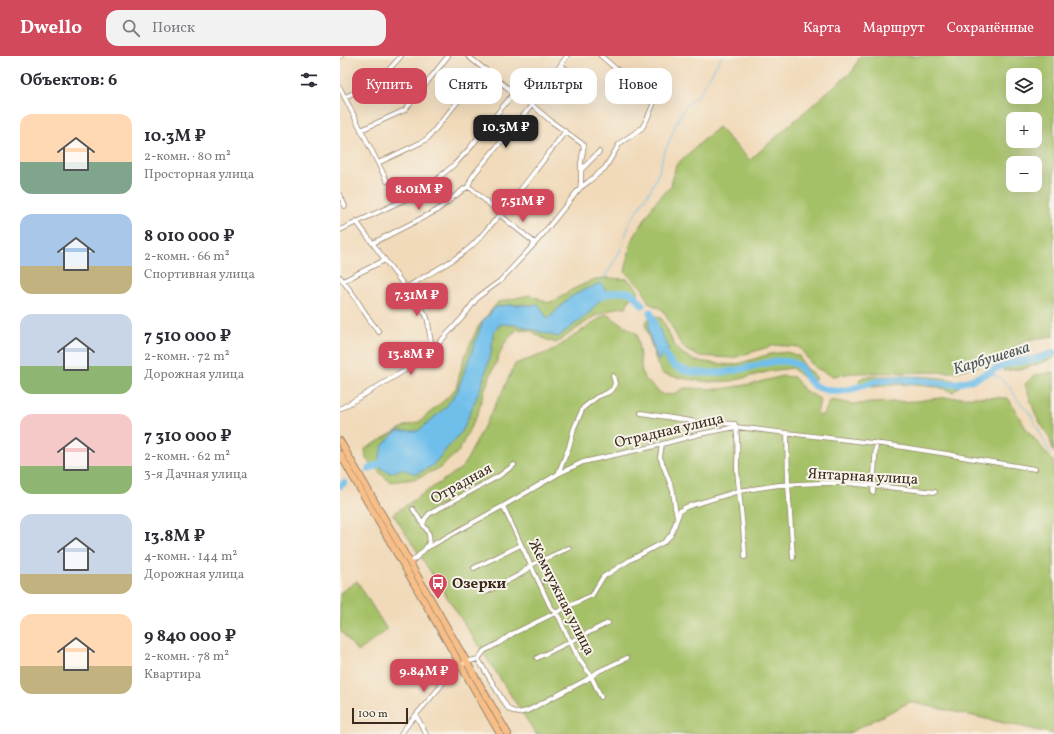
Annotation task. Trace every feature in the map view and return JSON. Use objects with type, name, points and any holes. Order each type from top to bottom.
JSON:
[{"type":"main road","points":[[340,441],[410,563],[464,663],[500,734]]},
{"type":"main road","points":[[340,454],[464,663],[508,734]]},
{"type":"street","points":[[345,97],[363,89],[384,75],[401,56]]},
{"type":"street","points":[[361,130],[405,110],[448,56]]},
{"type":"street","points":[[468,56],[484,68]]},
{"type":"street","points":[[373,243],[436,210],[468,187],[475,173],[532,105],[567,56]]},
{"type":"street","points":[[340,409],[424,359],[462,318],[478,297],[500,281],[535,243],[580,188],[605,168],[620,143],[642,128],[652,108],[652,98],[644,89],[614,68],[601,56]]},
{"type":"street","points":[[561,64],[566,68]]},
{"type":"street","points":[[502,83],[510,90]]},
{"type":"street","points":[[340,88],[387,181]]},
{"type":"street","points":[[340,230],[423,191],[455,164],[470,148],[510,98]]},
{"type":"street","points":[[378,163],[428,138],[456,104]]},
{"type":"street","points":[[532,105],[552,122],[584,145],[581,163],[580,188]]},
{"type":"street","points":[[406,288],[453,260],[469,248],[501,215],[565,132]]},
{"type":"street","points":[[581,170],[599,152]]},
{"type":"street","points":[[468,187],[535,243]]},
{"type":"street","points":[[340,196],[345,206]]},
{"type":"street","points":[[356,222],[426,315],[429,338],[434,348]]},
{"type":"street","points":[[380,332],[341,279],[386,260]]},
{"type":"street","points":[[558,474],[569,447],[574,428],[583,408],[597,397],[613,389],[615,383],[613,376]]},
{"type":"street","points":[[641,413],[697,422],[735,424],[739,491],[744,526],[745,558]]},
{"type":"street","name":"Отрадная улица","points":[[425,549],[558,474],[583,462],[736,426],[947,454],[1035,469]]},
{"type":"street","points":[[787,433],[788,484],[793,558]]},
{"type":"street","points":[[401,734],[404,728],[440,687],[450,673],[464,663],[478,659],[484,651],[512,634],[592,595],[603,577],[630,560],[664,542],[672,535],[677,516],[673,491],[660,457],[662,444]]},
{"type":"street","points":[[873,492],[876,444]]},
{"type":"street","name":"Отрадная","points":[[425,549],[430,540],[430,536],[423,526],[425,519],[429,514],[499,476],[514,465]]},
{"type":"street","name":"Янтарная улица","points":[[677,516],[680,511],[686,507],[739,491],[788,484],[834,483],[934,492]]},
{"type":"street","name":"Жемчужная улица","points":[[502,506],[550,606],[559,617],[601,697]]},
{"type":"street","points":[[413,509],[423,526]]},
{"type":"street","points":[[474,568],[521,545]]},
{"type":"street","points":[[486,592],[521,574],[531,565],[568,548]]},
{"type":"street","points":[[410,563],[425,549]]},
{"type":"street","points":[[537,658],[608,623]]},
{"type":"street","points":[[478,659],[503,702],[510,710],[518,713],[527,711],[586,680],[599,671],[627,658]]},
{"type":"street","points":[[416,715],[426,734]]},
{"type":"green space","points":[[860,56],[1054,56],[1054,336],[1026,340],[992,362],[954,372],[853,373],[832,376],[814,367],[799,347],[775,345],[733,358],[698,356],[686,350],[679,341],[663,310],[649,303],[642,288],[625,272],[631,242],[656,201],[671,186],[676,165],[718,127],[750,160],[853,71]]},
{"type":"green space","points":[[595,279],[627,279],[639,292],[629,300],[626,307],[616,308],[595,316],[556,343],[531,331],[517,329],[504,344],[484,391],[478,413],[459,451],[440,468],[415,479],[390,482],[366,459],[365,449],[405,426],[419,422],[448,397],[456,388],[464,358],[478,327],[498,302],[529,295],[548,303]]},
{"type":"green space","points":[[606,314],[637,334],[642,373],[645,379],[659,392],[665,395],[673,394],[684,388],[720,389],[751,384],[783,376],[794,377],[804,390],[820,399],[817,415],[823,415],[831,400],[853,404],[916,401],[940,398],[1008,398],[1027,430],[1054,462],[1054,734],[910,702],[847,734],[536,734],[393,514],[463,467],[515,364],[552,351]]},
{"type":"green space","points":[[656,316],[662,319],[674,344],[683,354],[696,361],[730,365],[770,354],[787,352],[799,356],[805,368],[812,373],[816,379],[808,382],[792,368],[771,371],[732,381],[710,382],[663,374],[657,364],[645,324],[649,318]]},
{"type":"green space","points":[[1054,350],[1054,358],[1026,368],[1003,371],[1008,361],[1017,356],[1023,359]]},
{"type":"green space","points":[[1054,372],[1054,453],[1049,437],[1036,416],[1025,384],[1035,375]]},
{"type":"green space","points":[[912,376],[948,379],[962,384],[953,392],[939,387],[901,384],[871,387],[862,385],[858,381],[863,377]]},
{"type":"green space","points":[[357,581],[387,630],[358,652],[340,630],[340,593]]},
{"type":"water","points":[[601,283],[607,292],[589,313],[558,337],[517,325],[500,324],[493,333],[492,349],[482,384],[463,430],[432,466],[416,474],[402,469],[390,473],[381,468],[379,458],[383,445],[397,431],[418,431],[445,408],[457,392],[483,321],[496,307],[506,305],[539,305],[548,319],[569,298],[581,291]]},
{"type":"water","points":[[651,319],[656,322],[669,349],[661,351],[659,361],[657,359],[649,333],[649,323]]},
{"type":"waterway","points":[[601,284],[620,251],[631,220],[651,189],[659,172],[663,156],[678,119],[686,105],[698,96],[722,56]]},
{"type":"waterway","name":"Карбушевка","points":[[597,298],[614,292],[628,292],[631,293],[642,305]]},
{"type":"waterway","name":"Карбушевка","points":[[650,312],[655,328]]},
{"type":"waterway","name":"Карбушевка","points":[[660,343],[670,362],[675,366],[690,372],[720,372],[738,370],[764,363],[781,361],[789,362],[795,363],[809,381],[816,386],[834,391],[846,390],[873,382],[887,380],[916,380],[955,384],[981,376],[1002,365],[1037,359],[1054,353]]},
{"type":"waterway","points":[[983,375],[993,375],[999,377],[1010,387],[1017,399],[1031,415],[1051,455]]},
{"type":"waterway","name":"Карбушевка","points":[[369,469],[388,459]]},
{"type":"waterway","name":"Карбушевка","points":[[340,486],[344,483]]},
{"type":"place","name":"Озерки","points":[[438,600]]}]
